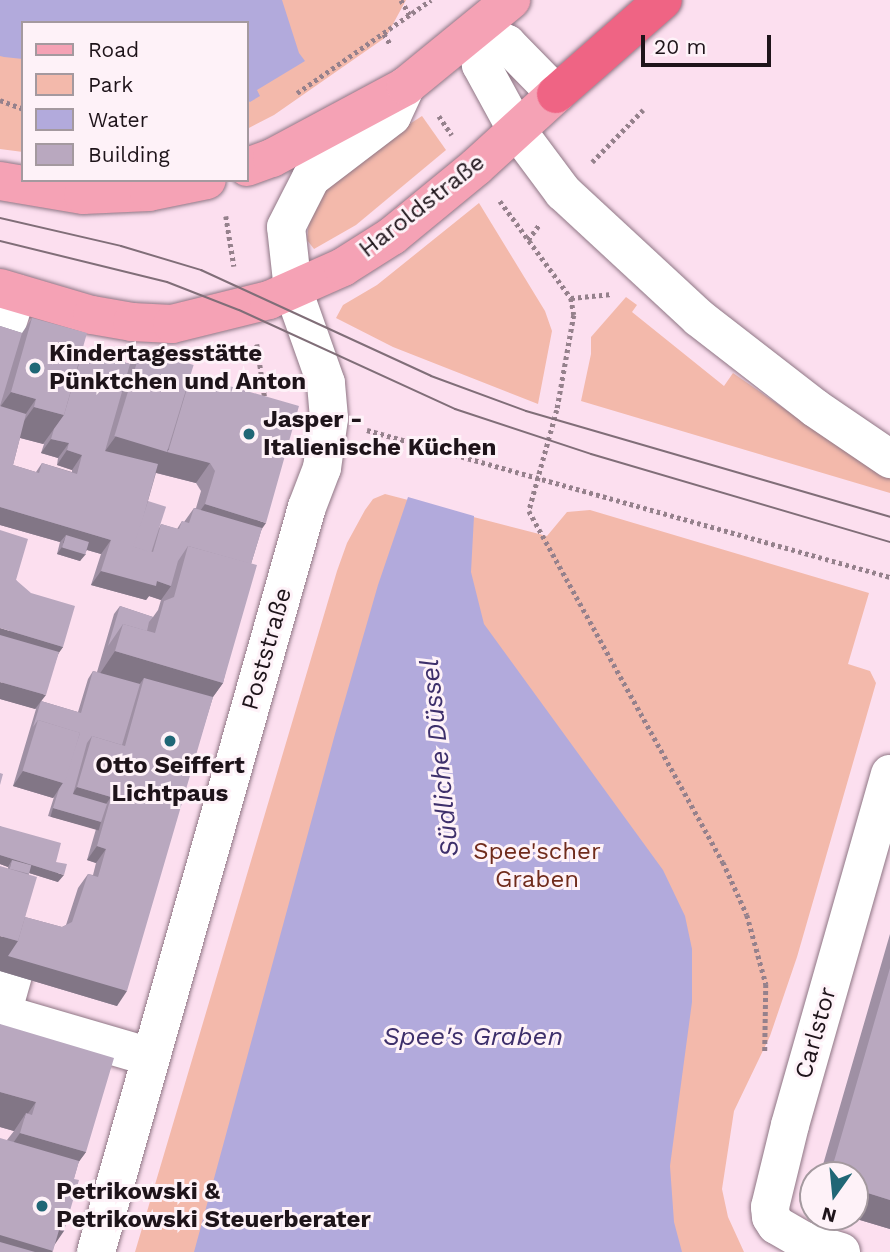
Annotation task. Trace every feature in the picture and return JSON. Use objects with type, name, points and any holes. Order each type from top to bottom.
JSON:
[{"type":"highway","points":[[556,94],[663,0]]},
{"type":"main road","points":[[248,167],[272,158],[409,84],[496,9]]},
{"type":"main road","name":"Haroldstraße","points":[[9,290],[92,315],[132,322],[172,324],[239,310],[293,290],[343,267],[392,236],[475,167],[556,94]]},
{"type":"main road","points":[[0,181],[83,195],[149,192],[196,182]]},
{"type":"street","points":[[496,9],[507,44],[556,94]]},
{"type":"street","points":[[496,9],[481,65],[516,129],[563,192],[689,309],[815,408],[890,458]]},
{"type":"street","name":"Poststraße","points":[[96,1252],[307,507],[322,468],[329,418],[326,383],[293,290],[286,227],[295,205],[312,178],[392,116],[409,84]]},
{"type":"street","points":[[1,343],[9,290]]},
{"type":"street","name":"Carlstor","points":[[841,1252],[804,1241],[776,1225],[770,1208],[790,1125],[890,774]]},
{"type":"street","points":[[13,975],[1,1013],[150,1057]]},
{"type":"path","points":[[401,0],[410,15]]},
{"type":"path","points":[[290,97],[431,0]]},
{"type":"path","points":[[384,34],[409,84],[475,167],[571,298],[574,316],[557,410],[537,476],[530,511],[723,862],[747,915],[766,984],[763,1059]]},
{"type":"path","points":[[0,100],[21,108]]},
{"type":"path","points":[[571,298],[615,294]]},
{"type":"path","points":[[362,428],[890,577]]},
{"type":"green space","points":[[0,0],[406,0],[386,37],[274,115],[248,128],[248,21],[21,21],[21,152],[0,149]]},
{"type":"green space","points":[[422,116],[446,150],[356,225],[314,249],[307,240],[310,210],[343,167]]},
{"type":"green space","points":[[479,203],[545,311],[552,331],[538,404],[393,347],[336,318],[343,305],[377,285]]},
{"type":"green space","points":[[626,297],[637,305],[632,312],[724,386],[733,373],[802,421],[890,474],[890,493],[581,401],[591,354],[591,337]]},
{"type":"green space","name":"Spee'scher Graben","points":[[385,494],[547,536],[567,512],[590,510],[869,593],[848,664],[870,671],[876,683],[797,957],[770,1036],[734,1111],[722,1189],[728,1217],[744,1252],[135,1252],[337,571],[347,543],[365,510],[373,499]]},
{"type":"water","points":[[0,0],[282,0],[299,53],[305,61],[257,90],[260,96],[250,102],[248,21],[21,21],[21,59],[0,56]]},
{"type":"water","name":"Spee's Graben","points":[[408,497],[474,516],[471,572],[484,624],[663,870],[685,916],[692,949],[692,1002],[670,1166],[674,1222],[682,1252],[194,1252],[335,734],[378,585]]},
{"type":"building","points":[[32,318],[87,333],[64,415],[34,407],[36,399],[11,392]]},
{"type":"building","points":[[0,326],[22,333],[0,406]]},
{"type":"building","points":[[141,349],[194,365],[167,452],[114,436]]},
{"type":"building","points":[[83,350],[130,364],[105,451],[158,464],[135,547],[153,552],[161,524],[179,529],[182,521],[189,523],[194,508],[262,528],[251,564],[188,546],[178,561],[171,586],[157,581],[156,586],[101,571],[111,540],[0,507],[0,406],[26,414],[13,465],[39,473],[42,463],[77,474],[82,455],[67,450],[69,443],[51,439],[54,429],[64,415]]},
{"type":"building","points":[[191,375],[299,406],[266,523],[205,504],[215,471],[210,463],[167,452]]},
{"type":"building","points":[[148,501],[166,507],[151,553],[133,547]]},
{"type":"building","points":[[0,530],[28,539],[16,580],[31,593],[75,606],[63,647],[0,628]]},
{"type":"building","points":[[66,535],[89,542],[85,554],[62,547]]},
{"type":"building","points":[[188,546],[257,565],[223,683],[115,651],[123,624],[155,633],[164,601],[174,597]]},
{"type":"building","points":[[120,606],[153,617],[147,631],[123,624],[108,646]]},
{"type":"building","points":[[0,635],[59,652],[46,695],[0,682]]},
{"type":"building","points":[[93,671],[140,684],[122,745],[92,736],[87,743],[73,794],[107,804],[101,822],[53,808],[80,733],[38,720],[33,727],[41,701],[81,713]]},
{"type":"building","points":[[144,678],[213,697],[127,991],[8,956],[18,941],[25,917],[62,927],[72,922],[88,874],[98,877],[106,849],[97,846],[111,797],[77,787],[92,736],[125,746]]},
{"type":"building","points":[[38,720],[80,733],[65,784],[23,771]]},
{"type":"building","points":[[0,826],[61,843],[56,862],[67,864],[64,875],[0,855]]},
{"type":"building","points":[[12,860],[31,865],[29,874],[10,869]]},
{"type":"building","points":[[0,866],[37,877],[18,941],[0,936]]},
{"type":"building","points":[[890,968],[890,1200],[869,1193],[869,1161],[834,1161]]},
{"type":"building","points":[[0,1024],[114,1058],[86,1152],[20,1133],[26,1113],[32,1115],[36,1102],[0,1092]]},
{"type":"building","points":[[0,1138],[79,1161],[74,1179],[79,1180],[64,1231],[59,1230],[53,1251],[0,1235]]},
{"type":"building","points":[[0,1242],[35,1252],[0,1252]]},
{"type":"tram line","points":[[0,218],[121,246],[201,270],[431,376],[526,411],[890,517]]},
{"type":"tram line","points":[[0,241],[167,282],[239,310],[455,409],[591,454],[890,542]]},
{"type":"place","name":"Kindertagesstätte Pünktchen und Anton","points":[[35,368]]},
{"type":"place","name":"Jasper - Italienische Küchen","points":[[249,434]]},
{"type":"place","name":"Otto Seiffert Lichtpaus","points":[[170,741]]},
{"type":"place","name":"Petrikowski & Petrikowski Steuerberater","points":[[42,1206]]},
{"type":"water label","name":"Südliche Düssel","points":[[440,758]]}]
